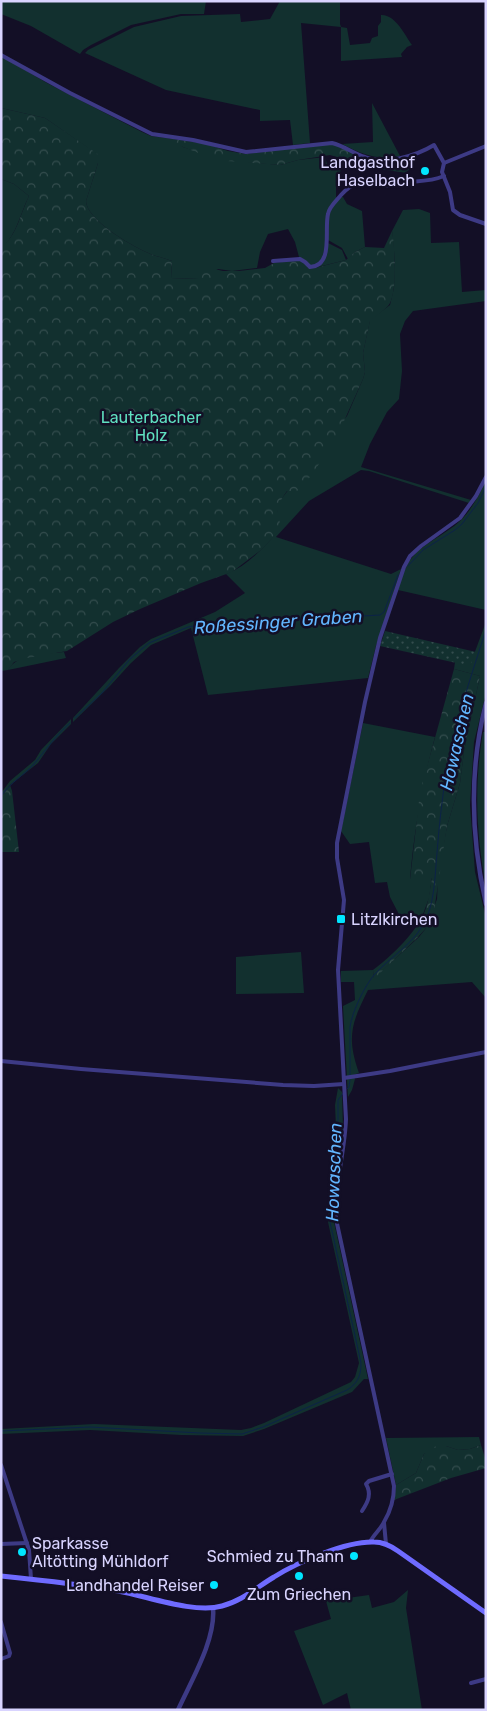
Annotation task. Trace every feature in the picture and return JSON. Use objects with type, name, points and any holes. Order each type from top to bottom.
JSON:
[{"type":"main road","points":[[1,1576],[123,1592],[194,1607],[213,1608],[236,1601],[274,1577],[313,1558],[354,1544],[370,1542],[386,1544],[398,1551],[486,1613]]},
{"type":"street","points":[[1,55],[70,94],[152,134],[193,140],[230,150],[246,152],[332,143],[367,158],[374,159],[403,157],[434,145],[444,163],[442,170],[455,212],[486,224]]},
{"type":"street","points":[[444,163],[486,146]]},
{"type":"street","points":[[274,261],[300,259],[310,268],[319,265],[323,260],[327,244],[328,212],[340,196],[353,184],[366,182],[399,185],[444,176]]},
{"type":"street","points":[[370,1542],[374,1534],[384,1523],[394,1493],[392,1474],[336,1219],[336,1202],[346,1130],[338,961],[344,900],[337,858],[337,843],[373,666],[401,574],[407,562],[421,546],[460,518],[476,496],[486,477]]},
{"type":"street","points":[[486,703],[478,745],[474,805],[477,858],[486,904]]},
{"type":"street","points":[[345,1078],[486,1052]]},
{"type":"street","points":[[1,1061],[291,1085],[344,1086]]},
{"type":"street","points":[[1,1465],[28,1544],[31,1579]]},
{"type":"street","points":[[362,1511],[369,1496],[366,1484],[370,1480],[392,1474]]},
{"type":"street","points":[[1,1483],[7,1482]]},
{"type":"street","points":[[384,1523],[386,1544]]},
{"type":"street","points":[[1,1544],[28,1544]]},
{"type":"street","points":[[178,1710],[209,1641],[213,1624],[213,1608]]},
{"type":"street","points":[[1,1622],[10,1652],[8,1656],[1,1659]]},
{"type":"street","points":[[471,1683],[486,1679]]},
{"type":"green space","points":[[1,1],[206,1],[204,14],[181,14],[131,25],[91,45],[80,54],[31,26],[1,14]]},
{"type":"green space","points":[[280,1],[340,1],[341,27],[301,23],[310,143],[293,145],[290,120],[260,121],[260,110],[166,90],[85,53],[134,27],[181,16],[240,14],[241,22],[270,19]]},
{"type":"green space","points":[[381,15],[386,16],[395,21],[412,45],[407,47],[401,54],[402,57],[341,61],[341,27],[347,28],[350,45],[370,43],[372,38],[378,36]]},
{"type":"green space","points":[[1,56],[47,83],[142,132],[151,136],[174,139],[183,147],[192,150],[248,162],[280,165],[298,160],[325,157],[327,164],[345,164],[342,166],[336,186],[336,198],[328,210],[325,248],[321,261],[312,267],[299,257],[295,242],[288,229],[268,234],[260,252],[257,268],[232,271],[218,269],[198,279],[171,278],[172,261],[139,249],[120,238],[93,216],[88,208],[86,201],[98,163],[98,155],[45,118],[1,108]]},
{"type":"green space","points":[[372,103],[400,156],[370,156],[342,144],[373,142]]},
{"type":"green space","name":"Lauterbacher Holz","points":[[1,108],[45,118],[99,155],[86,201],[88,208],[93,216],[120,238],[139,249],[172,261],[171,278],[198,279],[200,270],[210,268],[223,271],[239,271],[265,268],[274,263],[299,260],[304,262],[308,268],[315,268],[346,260],[355,252],[365,247],[384,248],[392,231],[395,270],[391,300],[388,306],[370,321],[363,353],[365,372],[363,379],[335,441],[310,477],[297,491],[287,491],[278,508],[278,517],[282,528],[261,550],[232,572],[140,609],[113,622],[67,651],[27,658],[14,662],[8,670],[1,671],[1,247],[11,237],[29,196],[14,184],[1,179]]},
{"type":"green space","points":[[174,139],[206,144],[246,154],[329,144],[364,158],[402,160],[413,157],[413,168],[407,171],[407,173],[345,164],[344,159],[330,155],[280,165],[227,161],[209,157],[183,147],[176,143]]},
{"type":"green space","points":[[1,179],[14,184],[29,196],[15,230],[2,248]]},
{"type":"green space","points":[[340,197],[343,197],[347,204],[362,211],[365,247],[355,252],[348,259],[342,248],[328,240],[329,213]]},
{"type":"green space","points":[[419,209],[430,213],[431,243],[459,242],[462,292],[486,290],[486,301],[413,311],[405,321],[400,334],[402,371],[399,399],[387,412],[370,444],[361,467],[471,500],[469,503],[361,470],[309,501],[276,537],[391,574],[401,569],[376,646],[368,678],[208,695],[191,628],[151,645],[73,722],[73,718],[140,647],[151,639],[215,612],[245,593],[226,574],[242,566],[263,548],[281,528],[277,517],[278,503],[347,416],[365,372],[363,353],[370,320],[390,305],[394,288],[395,261],[392,231],[403,210]]},
{"type":"green space","points":[[328,243],[342,250],[346,260],[318,267]]},
{"type":"green space","points":[[486,481],[486,610],[398,590],[404,571],[412,557],[465,516]]},
{"type":"green space","points":[[486,622],[486,693],[474,742],[470,805],[475,872],[486,918],[486,998],[472,982],[368,990],[358,1011],[353,1030],[353,1049],[359,1073],[353,1075],[355,1079],[348,1097],[343,1006],[355,1000],[354,982],[341,982],[341,971],[373,970],[374,978],[419,937],[427,927],[437,899],[438,876],[447,826],[460,783],[464,751],[480,676],[454,669],[455,662],[470,665]]},
{"type":"green space","points":[[385,631],[476,652],[470,666],[380,646]]},
{"type":"green space","points":[[64,652],[66,658],[8,670],[12,664],[25,657]]},
{"type":"green space","points":[[454,669],[480,676],[464,751],[460,783],[447,826],[434,911],[427,927],[374,979],[373,970],[388,958],[411,934],[427,905],[432,878],[410,880],[420,792]]},
{"type":"green space","points":[[71,719],[71,724],[51,744],[38,763],[10,785],[1,798],[1,793],[10,781],[35,760],[41,750]]},
{"type":"green space","points":[[363,723],[435,737],[419,808],[410,879],[432,877],[429,898],[420,922],[403,922],[390,897],[387,882],[375,883],[369,842],[350,844],[341,831]]},
{"type":"green space","points":[[483,732],[486,732],[486,886],[480,848],[477,809],[478,770]]},
{"type":"green space","points":[[10,785],[19,852],[1,852],[1,798]]},
{"type":"green space","points":[[301,952],[304,993],[236,994],[236,957]]},
{"type":"green space","points":[[338,1088],[342,1092],[343,1130],[334,1201],[334,1222],[368,1379],[364,1379],[352,1392],[243,1436],[90,1430],[1,1434],[1,1429],[94,1424],[241,1430],[264,1423],[351,1382],[355,1377],[359,1363],[328,1222],[329,1183],[336,1128],[335,1105]]},
{"type":"green space","points":[[479,1437],[481,1445],[470,1449],[458,1450],[446,1446],[424,1454],[416,1473],[396,1485],[386,1438]]},
{"type":"green space","points":[[481,1445],[486,1468],[451,1478],[394,1500],[396,1485],[416,1473],[424,1454],[436,1446],[446,1446],[458,1450],[470,1449]]},
{"type":"green space","points":[[408,1590],[406,1608],[422,1710],[351,1710],[347,1693],[323,1705],[294,1631],[331,1619],[326,1601],[369,1595],[372,1608],[394,1602]]},
{"type":"waterway","name":"Roßessinger Graben","points":[[408,566],[423,550],[462,524],[478,503],[486,487]]},
{"type":"waterway","name":"Roßessinger Graben","points":[[75,718],[102,693],[130,659],[149,643],[194,626],[380,615],[384,612],[398,575]]},
{"type":"waterway","name":"Howaschen","points":[[350,1076],[350,1027],[359,1000],[374,975],[417,934],[423,926],[430,909],[449,756],[463,701],[486,630]]},
{"type":"waterway","name":"Roßessinger Graben","points":[[1,796],[9,786],[34,764],[70,723]]},
{"type":"waterway","name":"Howaschen","points":[[347,1089],[350,1080]]},
{"type":"waterway","name":"Howaschen","points":[[1,1431],[90,1427],[242,1434],[263,1427],[347,1390],[354,1385],[360,1372],[361,1363],[330,1222],[330,1199],[338,1128],[338,1100],[344,1092]]},
{"type":"place","name":"Landgasthof Haselbach","points":[[425,171]]},
{"type":"place","name":"Litzlkirchen","points":[[341,919]]},
{"type":"place","name":"Sparkasse Altötting Mühldorf","points":[[22,1552]]},
{"type":"place","name":"Schmied zu Thann","points":[[354,1556]]},
{"type":"place","name":"Zum Griechen","points":[[299,1576]]},
{"type":"place","name":"Landhandel Reiser","points":[[214,1585]]}]
